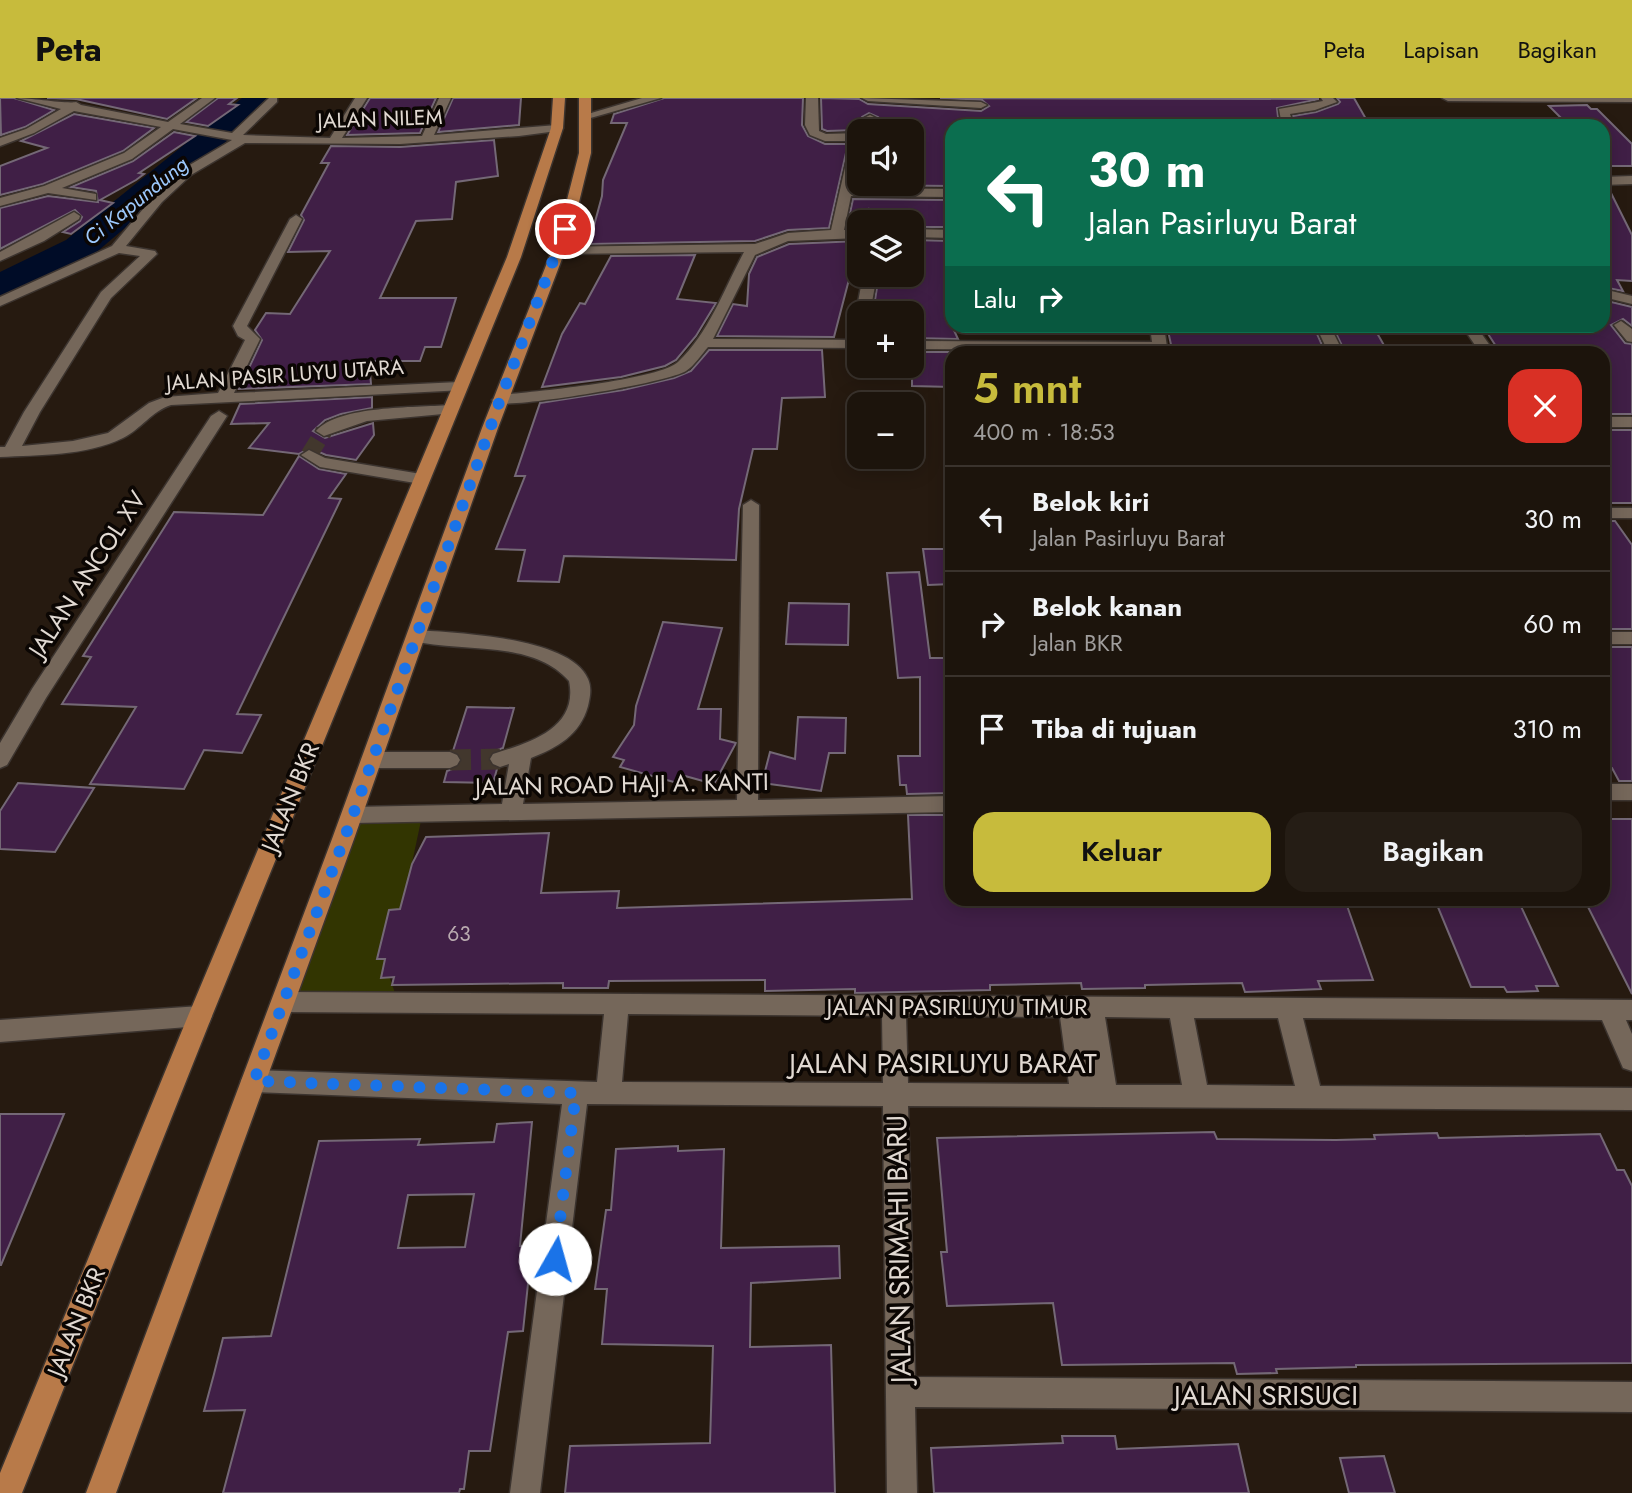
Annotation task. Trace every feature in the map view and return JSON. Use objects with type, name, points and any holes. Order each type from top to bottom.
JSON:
[{"type":"main road","name":"JALAN BKR","points":[[7,1493],[200,1016],[514,257],[557,128],[559,98]]},
{"type":"main road","points":[[102,1493],[353,815],[500,400],[573,207],[582,169],[587,116],[585,98]]},
{"type":"street","name":"JALAN NILEM","points":[[23,98],[236,137],[335,140],[557,128]]},
{"type":"street","points":[[0,142],[30,131],[86,98]]},
{"type":"street","points":[[0,202],[48,189],[128,156],[154,140],[168,125],[209,98]]},
{"type":"street","points":[[335,140],[361,98]]},
{"type":"street","points":[[427,137],[445,98]]},
{"type":"street","points":[[587,116],[655,98]]},
{"type":"street","points":[[813,98],[811,125],[814,133],[825,137],[847,136]]},
{"type":"street","points":[[868,98],[981,106]]},
{"type":"street","points":[[1441,99],[1632,99]]},
{"type":"street","points":[[0,302],[117,249],[158,199],[187,172],[236,137],[273,100]]},
{"type":"street","points":[[1286,119],[1283,111],[1311,108],[1329,100]]},
{"type":"street","points":[[1610,181],[1632,180]]},
{"type":"street","points":[[837,234],[847,184]]},
{"type":"street","points":[[48,189],[92,197]]},
{"type":"street","points":[[845,192],[945,194]]},
{"type":"street","points":[[0,257],[39,238],[74,216]]},
{"type":"street","points":[[223,397],[253,340],[243,333],[240,326],[296,219]]},
{"type":"street","points":[[924,233],[945,234]]},
{"type":"street","points":[[557,250],[756,248],[794,236],[847,234]]},
{"type":"street","points":[[500,400],[584,390],[647,378],[681,368],[704,343],[750,253],[756,248]]},
{"type":"street","points":[[5,451],[106,295],[150,254],[117,249]]},
{"type":"street","points":[[1610,295],[1632,300]]},
{"type":"street","points":[[1621,325],[1632,338]]},
{"type":"street","points":[[1010,344],[1012,333]]},
{"type":"street","points":[[704,343],[847,340]]},
{"type":"street","points":[[924,346],[945,347]]},
{"type":"street","points":[[1001,346],[1060,346]]},
{"type":"street","name":"JALAN PASIR LUYU UTARA","points":[[5,451],[93,442],[125,430],[162,402],[459,387]]},
{"type":"street","points":[[324,431],[355,419],[449,410]]},
{"type":"street","name":"JALAN ANCOL XV","points":[[0,760],[39,694],[219,416]]},
{"type":"street","points":[[1610,422],[1632,422]]},
{"type":"street","points":[[309,455],[320,462],[421,479]]},
{"type":"street","points":[[747,808],[751,505]]},
{"type":"street","points":[[1610,513],[1632,513]]},
{"type":"street","points":[[417,636],[509,646],[542,654],[567,665],[578,677],[581,690],[575,714],[565,731],[521,754],[500,759]]},
{"type":"street","points":[[1610,638],[1632,638]]},
{"type":"street","points":[[511,812],[521,754]]},
{"type":"street","points":[[371,760],[450,760]]},
{"type":"street","points":[[1610,792],[1632,792]]},
{"type":"street","name":"JALAN ROAD HAJI A. KANTI","points":[[353,815],[945,804]]},
{"type":"street","name":"JALAN PASIRLUYU TIMUR","points":[[283,1002],[616,1014],[894,1005],[1183,1018],[1620,1010]]},
{"type":"street","name":"JALAN SRIMAHI BARU","points":[[894,1005],[902,1493]]},
{"type":"street","points":[[1620,1010],[1632,1060]]},
{"type":"street","points":[[609,1081],[616,1014]]},
{"type":"street","points":[[1083,1015],[1092,1084]]},
{"type":"street","points":[[0,1031],[200,1016]]},
{"type":"street","points":[[1290,1017],[1308,1087]]},
{"type":"street","points":[[1183,1018],[1195,1084]]},
{"type":"street","name":"JALAN PASIRLUYU BARAT","points":[[254,1081],[576,1093],[609,1081],[897,1093],[1092,1084],[1195,1084],[1632,1100]]},
{"type":"street","points":[[525,1493],[576,1093]]},
{"type":"street","name":"JALAN SRISUCI","points":[[901,1392],[1632,1397]]},
{"type":"shaded area","points":[[422,816],[403,905],[386,967],[396,996],[292,1000],[354,819]]},
{"type":"building","points":[[0,98],[14,98],[54,110],[25,127],[1,135]]},
{"type":"building","points":[[47,98],[197,98],[167,119],[76,99]]},
{"type":"building","points":[[218,98],[237,98],[229,104],[238,105],[208,126],[186,122]]},
{"type":"building","points":[[370,98],[436,98],[420,133],[347,135]]},
{"type":"building","points":[[453,98],[521,98],[519,125],[438,132]]},
{"type":"building","points":[[664,98],[803,98],[802,125],[808,136],[825,144],[847,144],[829,228],[788,230],[755,241],[589,244],[602,196],[603,180],[627,123],[611,123],[614,114]]},
{"type":"building","points":[[821,98],[859,99],[868,104],[981,111],[989,106],[982,100],[940,98],[1319,99],[1277,108],[1278,119],[945,119],[945,186],[924,186],[924,119],[877,119],[869,113],[861,119],[847,119],[847,130],[822,129]]},
{"type":"building","points":[[1337,98],[1354,98],[1366,119],[1294,119],[1293,116],[1316,112],[1340,102]]},
{"type":"building","points":[[1587,105],[1591,109],[1597,109],[1607,119],[1562,119],[1549,106]]},
{"type":"building","points":[[74,114],[154,128],[123,151],[43,184],[0,195],[0,166],[47,148],[21,141]]},
{"type":"building","points":[[1610,122],[1632,144],[1632,166],[1610,166]]},
{"type":"building","points":[[174,132],[195,136],[139,173],[144,174],[136,180],[100,200],[113,203],[71,234],[63,232],[80,221],[82,217],[75,210],[0,249],[0,208],[48,196],[98,202],[96,191],[71,187],[133,161]]},
{"type":"building","points":[[494,140],[498,176],[456,182],[452,219],[416,221],[380,298],[456,298],[441,347],[425,347],[420,361],[369,361],[371,384],[239,389],[262,340],[255,330],[266,313],[290,314],[330,251],[288,252],[304,220],[301,215],[329,163],[321,163],[331,146],[400,147]]},
{"type":"building","points":[[1610,191],[1632,235],[1632,281],[1617,280],[1623,291],[1610,288]]},
{"type":"building","points":[[853,199],[945,200],[945,227],[924,227],[924,210],[851,210]]},
{"type":"building","points":[[924,240],[945,241],[945,333],[955,333],[958,339],[924,338],[924,301],[875,300],[877,287],[924,287]]},
{"type":"building","points":[[847,242],[847,287],[834,337],[717,336],[733,304],[747,306],[749,274],[757,257],[789,244]]},
{"type":"building","points":[[695,255],[677,299],[716,303],[696,336],[676,360],[665,366],[621,377],[542,387],[562,334],[580,303],[585,304],[611,256]]},
{"type":"building","points":[[1610,302],[1632,307],[1632,326],[1623,319],[1611,325],[1625,343],[1632,344],[1632,414],[1610,414],[1610,346],[1496,346],[1488,333],[1610,333]]},
{"type":"building","points":[[1168,333],[1317,333],[1322,346],[1171,346]]},
{"type":"building","points":[[1336,333],[1377,333],[1384,346],[1342,346]]},
{"type":"building","points":[[709,350],[822,350],[825,397],[782,398],[777,449],[753,449],[739,509],[736,560],[564,556],[559,582],[518,581],[525,550],[496,549],[525,476],[515,476],[540,403],[623,390],[674,378],[691,371]]},
{"type":"building","points":[[924,352],[945,352],[945,387],[912,386],[912,378],[924,378]]},
{"type":"building","points":[[372,397],[372,408],[325,420],[313,431],[325,438],[373,423],[374,435],[356,460],[326,455],[310,448],[299,454],[249,448],[269,423],[231,424],[240,404]]},
{"type":"building","points":[[1610,430],[1632,430],[1632,503],[1610,503]]},
{"type":"building","points":[[299,456],[319,469],[346,474],[329,498],[341,499],[237,714],[261,715],[242,753],[204,750],[184,789],[90,784],[136,707],[62,704],[91,657],[83,656],[174,512],[263,515]]},
{"type":"building","points":[[1610,521],[1615,521],[1632,545],[1632,629],[1610,629]]},
{"type":"building","points":[[923,549],[945,549],[945,584],[928,585]]},
{"type":"building","points":[[919,572],[930,658],[945,658],[945,793],[907,794],[906,785],[900,785],[898,756],[920,756],[920,677],[898,678],[887,573]]},
{"type":"building","points":[[789,603],[849,604],[848,645],[786,644]]},
{"type":"building","points":[[663,622],[722,628],[698,709],[721,709],[720,739],[736,743],[714,784],[685,776],[681,784],[620,767],[624,760],[613,757],[634,725],[636,706]]},
{"type":"building","points":[[1610,647],[1632,647],[1632,781],[1619,781],[1612,768]]},
{"type":"building","points":[[467,707],[514,708],[503,748],[492,752],[488,758],[491,765],[497,769],[493,783],[444,782],[447,771],[458,767],[462,761],[459,754],[453,751]]},
{"type":"building","points":[[798,717],[846,718],[845,753],[829,753],[821,791],[762,783],[770,752],[795,759]]},
{"type":"building","points":[[18,783],[94,788],[55,852],[0,849],[0,811]]},
{"type":"building","points":[[908,815],[945,815],[945,906],[1347,906],[1373,980],[1318,981],[1321,989],[1245,992],[1242,983],[1082,989],[1081,983],[990,985],[990,990],[855,993],[855,989],[765,991],[765,980],[609,981],[608,988],[563,988],[563,983],[392,985],[394,977],[381,978],[385,959],[377,959],[389,910],[400,909],[412,864],[426,837],[549,833],[541,893],[619,891],[617,908],[912,899]]},
{"type":"building","points":[[1610,819],[1632,819],[1632,994],[1588,906],[1610,906]]},
{"type":"building","points":[[1437,906],[1521,906],[1558,986],[1536,986],[1538,991],[1507,992],[1504,987],[1471,987]]},
{"type":"building","points":[[0,1114],[64,1114],[1,1265],[0,1265]]},
{"type":"building","points":[[532,1122],[520,1246],[532,1246],[523,1331],[508,1332],[490,1451],[469,1451],[464,1489],[460,1489],[459,1493],[223,1493],[245,1410],[204,1411],[223,1338],[271,1336],[319,1141],[420,1139],[418,1145],[494,1142],[497,1124]],"holes":[[[474,1194],[465,1247],[398,1248],[408,1195]]]},
{"type":"building","points":[[1214,1132],[1217,1139],[1336,1140],[1375,1139],[1374,1135],[1437,1133],[1439,1138],[1600,1134],[1617,1170],[1624,1170],[1632,1186],[1632,1363],[1356,1365],[1237,1374],[1234,1363],[1062,1365],[1053,1303],[947,1306],[941,1252],[947,1252],[937,1138]]},
{"type":"building","points":[[678,1146],[678,1151],[724,1149],[721,1248],[839,1246],[840,1278],[751,1283],[750,1347],[831,1345],[835,1493],[565,1493],[570,1446],[710,1443],[713,1346],[602,1344],[607,1289],[595,1289],[606,1210],[611,1210],[616,1149]]},
{"type":"building","points":[[1062,1436],[1115,1436],[1117,1449],[1238,1444],[1249,1493],[934,1493],[931,1448],[1063,1443]]},
{"type":"building","points":[[1384,1456],[1395,1493],[1349,1493],[1340,1458]]},
{"type":"waterway","name":"Ci Kapundung","points":[[0,287],[79,248],[261,98]]},
{"type":"tunnel","points":[[309,455],[324,431]]},
{"type":"tunnel","points":[[450,760],[500,759]]},
{"type":"route","points":[[555,1259],[576,1093],[254,1081],[353,815],[500,400],[565,229]]}]
